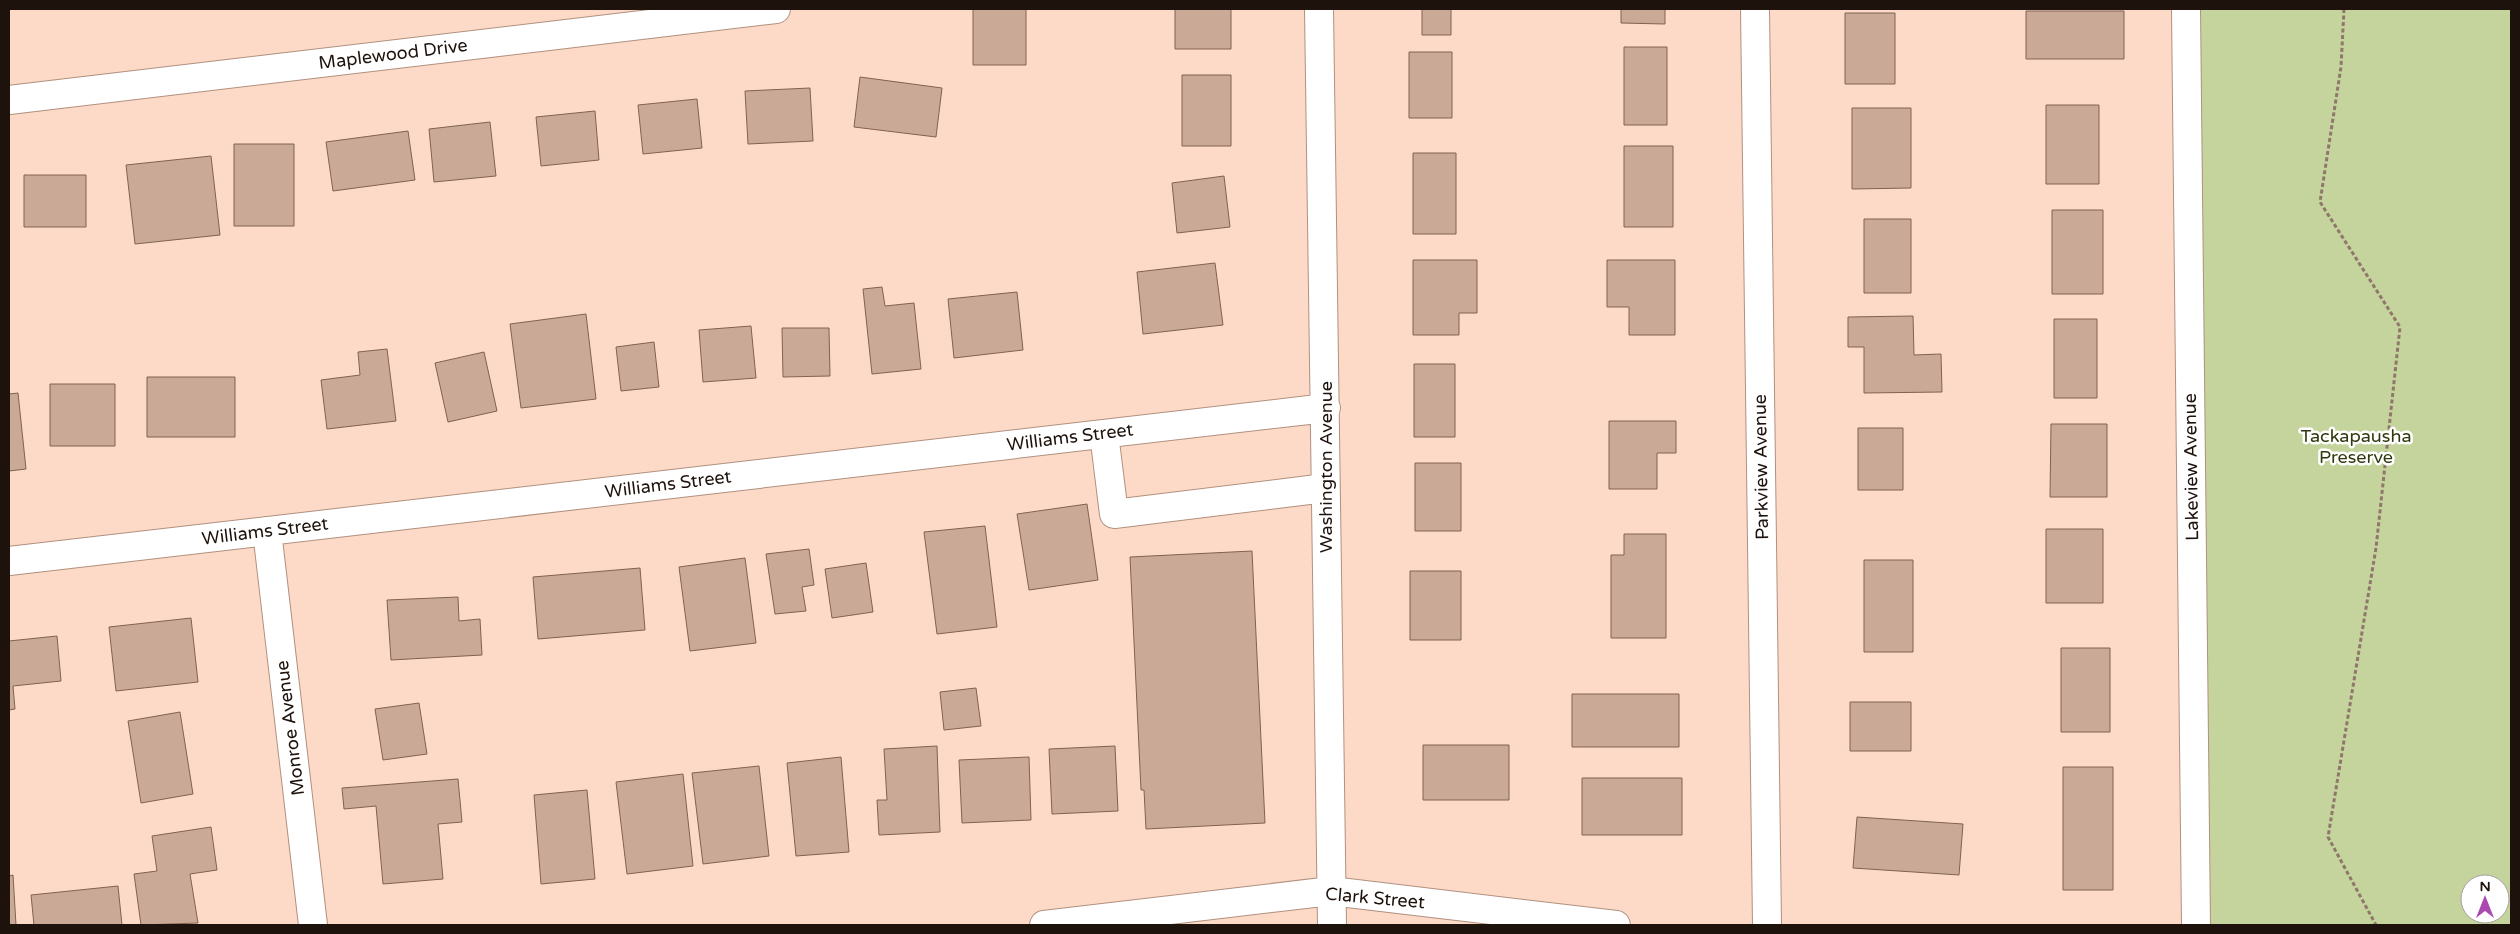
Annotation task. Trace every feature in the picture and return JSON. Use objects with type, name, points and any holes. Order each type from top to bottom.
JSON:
[{"type":"street","name":"Maplewood Drive","points":[[9,100],[776,9]]},
{"type":"street","name":"Washington Avenue","points":[[1319,9],[1332,925]]},
{"type":"street","name":"Parkview Avenue","points":[[1755,9],[1767,925]]},
{"type":"street","name":"Lakeview Avenue","points":[[2186,9],[2196,925]]},
{"type":"street","name":"Williams Street","points":[[9,560],[1326,408]]},
{"type":"street","points":[[1104,434],[1114,514],[1325,488]]},
{"type":"street","name":"Monroe Avenue","points":[[267,531],[314,925]]},
{"type":"street","name":"Clark Street","points":[[1044,925],[1332,891],[1616,925]]},
{"type":"path","points":[[2344,9],[2341,67],[2320,202],[2400,327],[2376,548],[2328,837],[2376,925]]},
{"type":"green space","name":"Tackapausha Preserve","points":[[2200,9],[2511,9],[2511,925],[2203,925]]},
{"type":"building","points":[[973,9],[1026,9],[1026,65],[973,65]]},
{"type":"building","points":[[1175,9],[1231,9],[1231,49],[1175,49]]},
{"type":"building","points":[[1422,9],[1451,9],[1451,35],[1422,35]]},
{"type":"building","points":[[1621,9],[1665,9],[1665,24],[1621,23]]},
{"type":"building","points":[[2026,11],[2124,11],[2124,59],[2026,59]]},
{"type":"building","points":[[1845,13],[1895,13],[1895,84],[1845,84]]},
{"type":"building","points":[[1624,47],[1667,47],[1667,125],[1624,125]]},
{"type":"building","points":[[1409,52],[1452,52],[1452,118],[1409,118]]},
{"type":"building","points":[[1182,75],[1231,75],[1231,146],[1182,146]]},
{"type":"building","points":[[860,77],[942,88],[936,137],[854,127]]},
{"type":"building","points":[[810,88],[813,141],[748,144],[745,91]]},
{"type":"building","points":[[697,99],[702,148],[643,154],[638,105]]},
{"type":"building","points":[[2046,105],[2099,105],[2099,184],[2046,184]]},
{"type":"building","points":[[1852,108],[1911,108],[1911,188],[1852,189]]},
{"type":"building","points":[[595,111],[599,160],[541,166],[536,117]]},
{"type":"building","points":[[490,122],[496,176],[434,182],[429,129]]},
{"type":"building","points":[[408,131],[415,180],[333,191],[326,142]]},
{"type":"building","points":[[234,144],[294,144],[294,226],[234,226]]},
{"type":"building","points":[[1624,146],[1673,146],[1673,227],[1624,227]]},
{"type":"building","points":[[1413,153],[1456,153],[1456,234],[1413,234]]},
{"type":"building","points":[[211,156],[220,235],[135,244],[126,165]]},
{"type":"building","points":[[24,175],[86,175],[86,227],[24,227]]},
{"type":"building","points":[[1224,176],[1230,227],[1177,233],[1172,183]]},
{"type":"building","points":[[2052,210],[2103,210],[2103,294],[2052,294]]},
{"type":"building","points":[[1864,219],[1911,219],[1911,293],[1864,293]]},
{"type":"building","points":[[1413,260],[1477,260],[1477,313],[1459,313],[1459,335],[1413,335]]},
{"type":"building","points":[[1607,260],[1675,260],[1675,335],[1629,335],[1629,307],[1607,307]]},
{"type":"building","points":[[1215,263],[1223,325],[1143,334],[1137,272]]},
{"type":"building","points":[[882,287],[885,306],[914,303],[921,369],[872,374],[863,289]]},
{"type":"building","points":[[1017,292],[1023,350],[954,358],[948,299]]},
{"type":"building","points":[[586,314],[596,399],[521,408],[510,324]]},
{"type":"building","points":[[1913,316],[1914,355],[1941,354],[1942,392],[1864,393],[1864,347],[1848,347],[1848,317]]},
{"type":"building","points":[[2054,319],[2097,319],[2097,398],[2054,398]]},
{"type":"building","points":[[751,326],[756,378],[703,382],[699,330]]},
{"type":"building","points":[[782,328],[829,328],[830,376],[783,377]]},
{"type":"building","points":[[654,342],[659,387],[621,391],[616,347]]},
{"type":"building","points":[[387,349],[396,421],[327,429],[321,380],[360,375],[358,352]]},
{"type":"building","points":[[484,352],[497,411],[448,422],[435,363]]},
{"type":"building","points":[[1414,364],[1455,364],[1455,437],[1414,437]]},
{"type":"building","points":[[147,377],[235,377],[235,437],[147,437]]},
{"type":"building","points":[[50,384],[115,384],[115,446],[50,446]]},
{"type":"building","points":[[18,393],[26,469],[9,471],[9,394]]},
{"type":"building","points":[[1609,421],[1676,421],[1676,453],[1657,453],[1657,489],[1609,489]]},
{"type":"building","points":[[2051,424],[2107,424],[2107,497],[2050,497]]},
{"type":"building","points":[[1858,428],[1903,428],[1903,490],[1858,490]]},
{"type":"building","points":[[1415,463],[1461,463],[1461,531],[1415,531]]},
{"type":"building","points":[[1087,504],[1098,580],[1029,590],[1017,514]]},
{"type":"building","points":[[985,526],[997,627],[937,634],[924,532]]},
{"type":"building","points":[[2046,529],[2103,529],[2103,603],[2046,603]]},
{"type":"building","points":[[1624,534],[1666,534],[1666,638],[1611,638],[1611,555],[1624,555]]},
{"type":"building","points":[[809,549],[814,585],[802,587],[806,611],[775,614],[766,554]]},
{"type":"building","points":[[1252,551],[1265,823],[1146,829],[1144,790],[1141,790],[1130,557]]},
{"type":"building","points":[[745,558],[756,643],[690,651],[679,567]]},
{"type":"building","points":[[1864,560],[1913,560],[1913,652],[1864,652]]},
{"type":"building","points":[[866,563],[873,612],[832,618],[825,569]]},
{"type":"building","points":[[640,568],[645,630],[538,639],[533,577]]},
{"type":"building","points":[[1410,571],[1461,571],[1461,640],[1410,640]]},
{"type":"building","points":[[458,597],[459,621],[480,619],[482,655],[391,660],[387,600]]},
{"type":"building","points":[[191,618],[198,682],[116,691],[109,627]]},
{"type":"building","points":[[57,636],[61,681],[13,686],[15,709],[9,710],[9,641]]},
{"type":"building","points":[[2061,648],[2110,648],[2110,732],[2061,732]]},
{"type":"building","points":[[976,688],[981,726],[944,730],[940,692]]},
{"type":"building","points":[[1572,694],[1679,694],[1679,747],[1572,747]]},
{"type":"building","points":[[1850,702],[1911,702],[1911,751],[1850,751]]},
{"type":"building","points":[[419,703],[427,754],[383,760],[375,709]]},
{"type":"building","points":[[180,712],[193,794],[141,803],[128,721]]},
{"type":"building","points":[[1423,745],[1509,745],[1509,800],[1423,800]]},
{"type":"building","points":[[937,746],[940,832],[879,835],[877,800],[887,800],[884,749]]},
{"type":"building","points":[[1115,746],[1118,811],[1052,814],[1049,749]]},
{"type":"building","points":[[841,757],[849,852],[796,856],[787,763]]},
{"type":"building","points":[[1029,757],[1031,820],[962,823],[959,760]]},
{"type":"building","points":[[759,766],[769,856],[703,864],[692,773]]},
{"type":"building","points":[[2063,767],[2113,767],[2113,890],[2063,890]]},
{"type":"building","points":[[683,774],[693,866],[627,874],[616,782]]},
{"type":"building","points":[[1582,778],[1682,778],[1682,835],[1582,835]]},
{"type":"building","points":[[458,779],[462,822],[438,824],[443,879],[383,884],[376,806],[344,809],[342,788]]},
{"type":"building","points":[[587,790],[595,879],[541,884],[534,795]]},
{"type":"building","points":[[1857,817],[1963,824],[1959,875],[1853,868]]},
{"type":"building","points":[[211,827],[217,870],[190,874],[198,923],[141,925],[134,874],[157,871],[152,836]]},
{"type":"building","points":[[13,875],[16,925],[9,925],[9,876]]},
{"type":"building","points":[[118,886],[122,925],[34,925],[31,895]]}]
